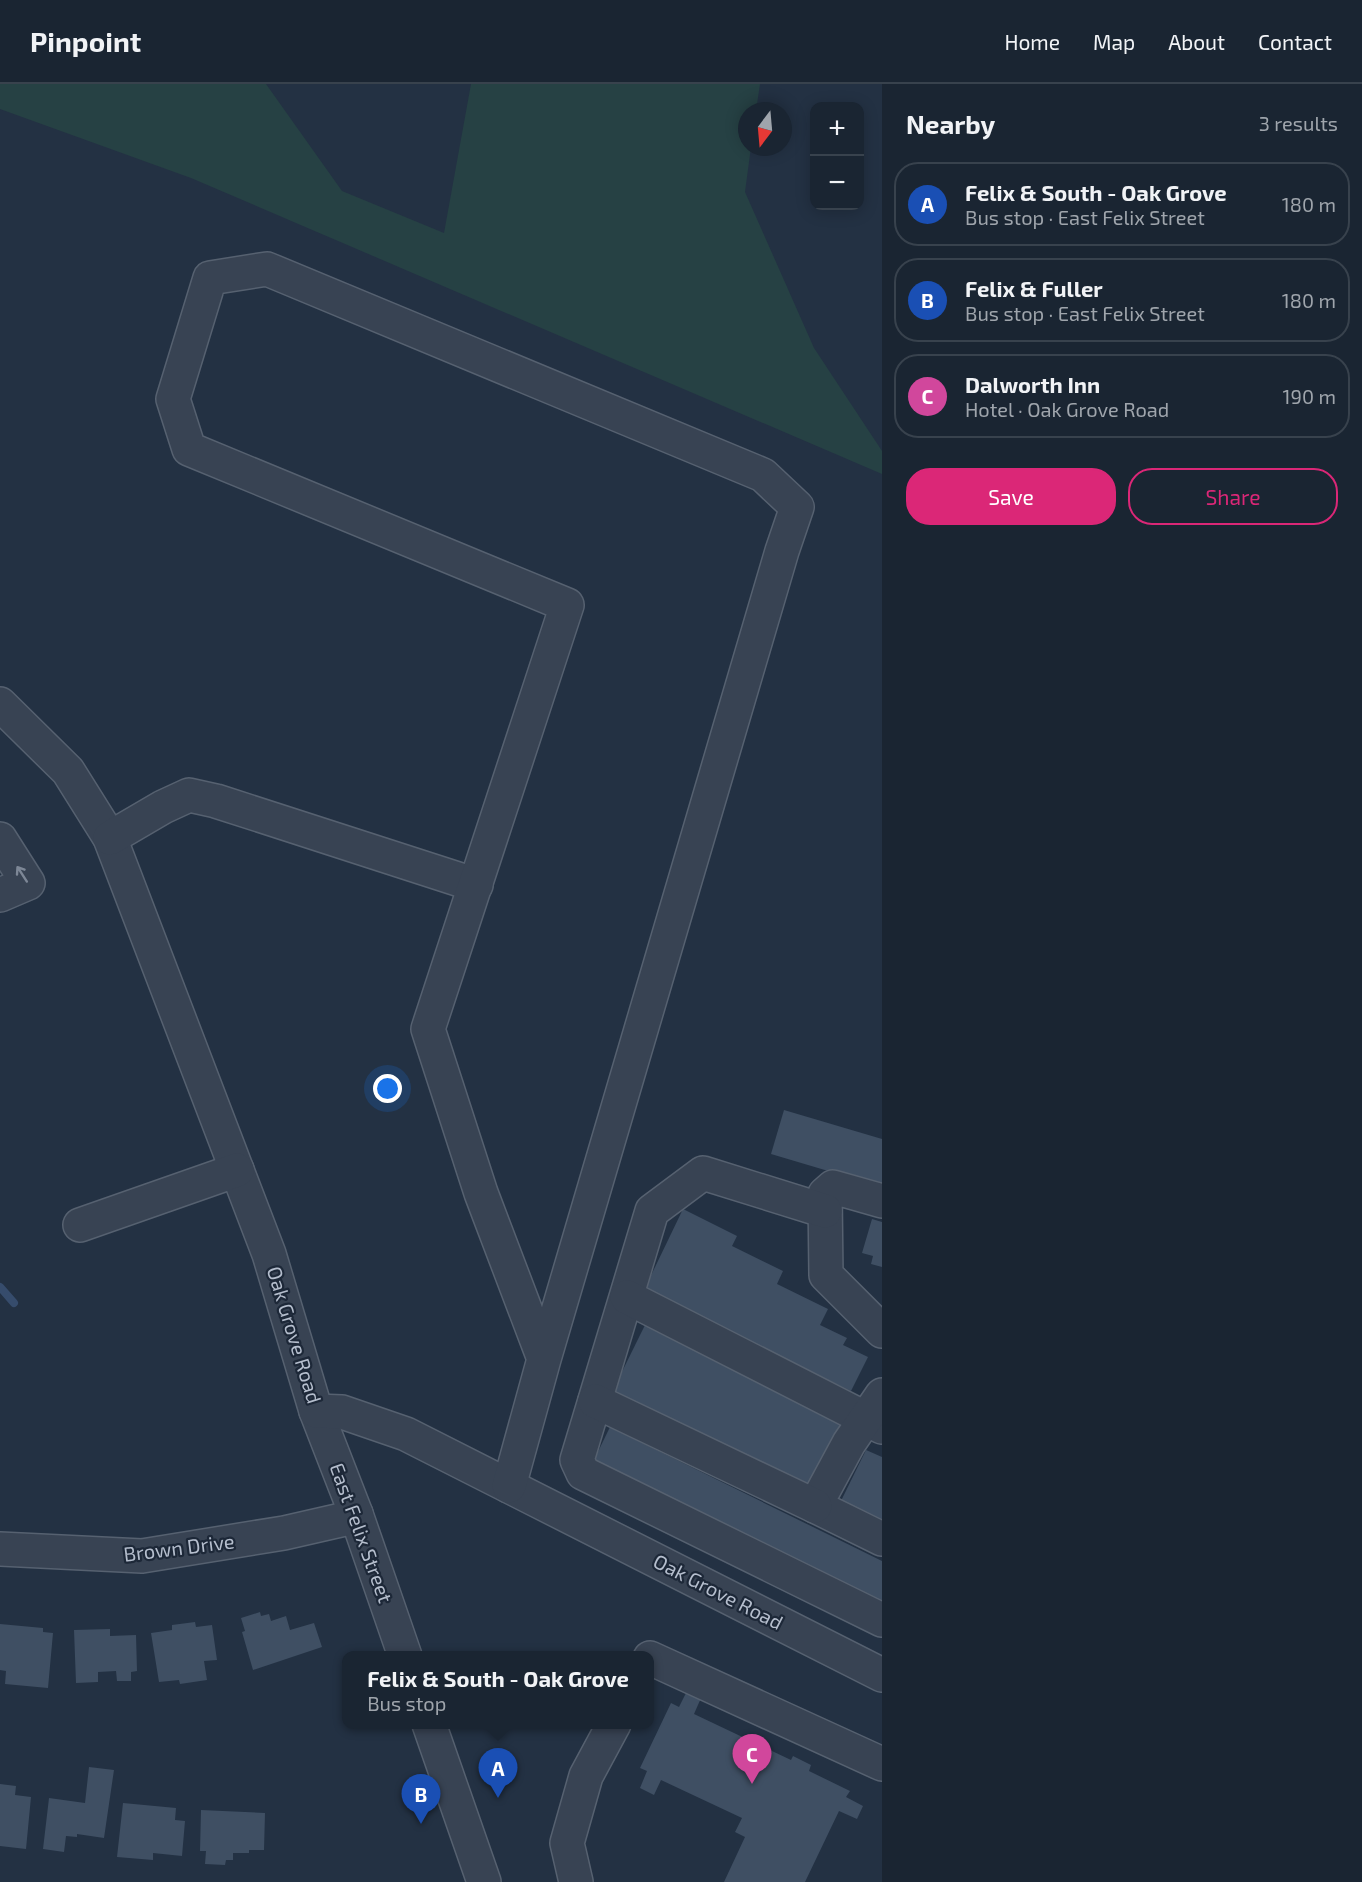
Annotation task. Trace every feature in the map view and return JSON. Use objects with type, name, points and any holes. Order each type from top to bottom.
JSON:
[{"type":"street","points":[[509,1486],[544,1359],[782,551],[797,507],[763,475],[267,269],[210,278],[173,399],[189,448],[567,605],[428,1029],[481,1193],[544,1359]]},
{"type":"street","name":"Oak Grove Road","points":[[0,704],[68,771],[110,838],[269,1254],[316,1412],[342,1412],[406,1434],[882,1675]]},
{"type":"street","points":[[110,838],[163,807],[189,795],[216,801],[476,885]]},
{"type":"street","points":[[0,839],[28,883],[0,895]]},
{"type":"street","points":[[80,1225],[237,1170]]},
{"type":"street","points":[[825,1210],[703,1173],[652,1211],[577,1460],[583,1473],[882,1620]]},
{"type":"street","points":[[882,1201],[833,1187],[825,1194],[826,1275],[882,1331]]},
{"type":"street","points":[[627,1297],[877,1414],[849,1443],[815,1506]]},
{"type":"street","points":[[595,1401],[882,1539]]},
{"type":"street","name":"East Felix Street","points":[[316,1412],[356,1514],[403,1651]]},
{"type":"street","name":"Brown Drive","points":[[0,1550],[142,1556],[284,1533],[341,1520],[356,1514]]},
{"type":"street","points":[[654,1660],[882,1764]]},
{"type":"street","points":[[430,1729],[484,1882]]},
{"type":"street","points":[[576,1882],[567,1843],[586,1776],[612,1729]]},
{"type":"green space","points":[[0,84],[266,84],[342,191],[444,233],[471,84],[760,84],[757,102],[738,102],[738,156],[750,156],[745,192],[814,348],[882,451],[882,474],[191,178],[0,109]]},
{"type":"building","points":[[784,1110],[882,1139],[882,1187],[771,1154]]},
{"type":"building","points":[[683,1209],[737,1236],[732,1246],[783,1271],[777,1284],[828,1309],[820,1325],[847,1338],[843,1345],[868,1357],[851,1391],[644,1290]]},
{"type":"building","points":[[872,1219],[882,1222],[882,1267],[871,1264],[873,1256],[862,1253]]},
{"type":"building","points":[[646,1323],[846,1421],[811,1492],[611,1394]]},
{"type":"building","points":[[610,1427],[882,1561],[882,1604],[593,1462]]},
{"type":"building","points":[[866,1450],[882,1457],[882,1529],[838,1507]]},
{"type":"building","points":[[260,1612],[261,1616],[269,1614],[271,1621],[286,1616],[290,1630],[314,1623],[322,1647],[253,1670],[242,1632],[245,1631],[241,1618]]},
{"type":"building","points":[[195,1622],[196,1627],[212,1625],[217,1660],[204,1661],[207,1680],[180,1684],[179,1680],[159,1682],[151,1633],[172,1630],[172,1625]]},
{"type":"building","points":[[0,1624],[43,1628],[43,1632],[53,1633],[48,1688],[5,1684],[6,1671],[0,1670]]},
{"type":"building","points":[[110,1629],[110,1636],[136,1635],[137,1671],[131,1672],[131,1681],[117,1681],[116,1671],[98,1672],[98,1682],[76,1683],[74,1630]]},
{"type":"building","points":[[687,1691],[701,1698],[694,1714],[791,1760],[793,1756],[811,1765],[809,1771],[850,1791],[846,1797],[863,1806],[857,1819],[839,1811],[805,1882],[724,1882],[745,1837],[735,1832],[742,1818],[661,1780],[654,1795],[640,1788],[647,1771],[640,1768],[671,1703],[679,1707]]},
{"type":"building","points":[[89,1767],[114,1770],[104,1838],[77,1834],[77,1837],[66,1836],[64,1852],[43,1849],[49,1798],[85,1803]]},
{"type":"building","points":[[0,1784],[16,1786],[15,1795],[31,1797],[26,1849],[0,1846]]},
{"type":"building","points":[[123,1803],[176,1808],[175,1820],[185,1821],[182,1856],[153,1853],[153,1860],[117,1857]]},
{"type":"building","points":[[201,1810],[265,1813],[264,1850],[233,1853],[233,1860],[226,1860],[225,1865],[205,1864],[206,1851],[200,1851]]},
{"type":"waterway","points":[[0,1287],[14,1303]]},
{"type":"place","name":"Dalworth Inn","points":[[752,1784]]},
{"type":"place","name":"Felix & South - Oak Grove","points":[[498,1798]]},
{"type":"place","name":"Felix & Fuller","points":[[421,1824]]}]
